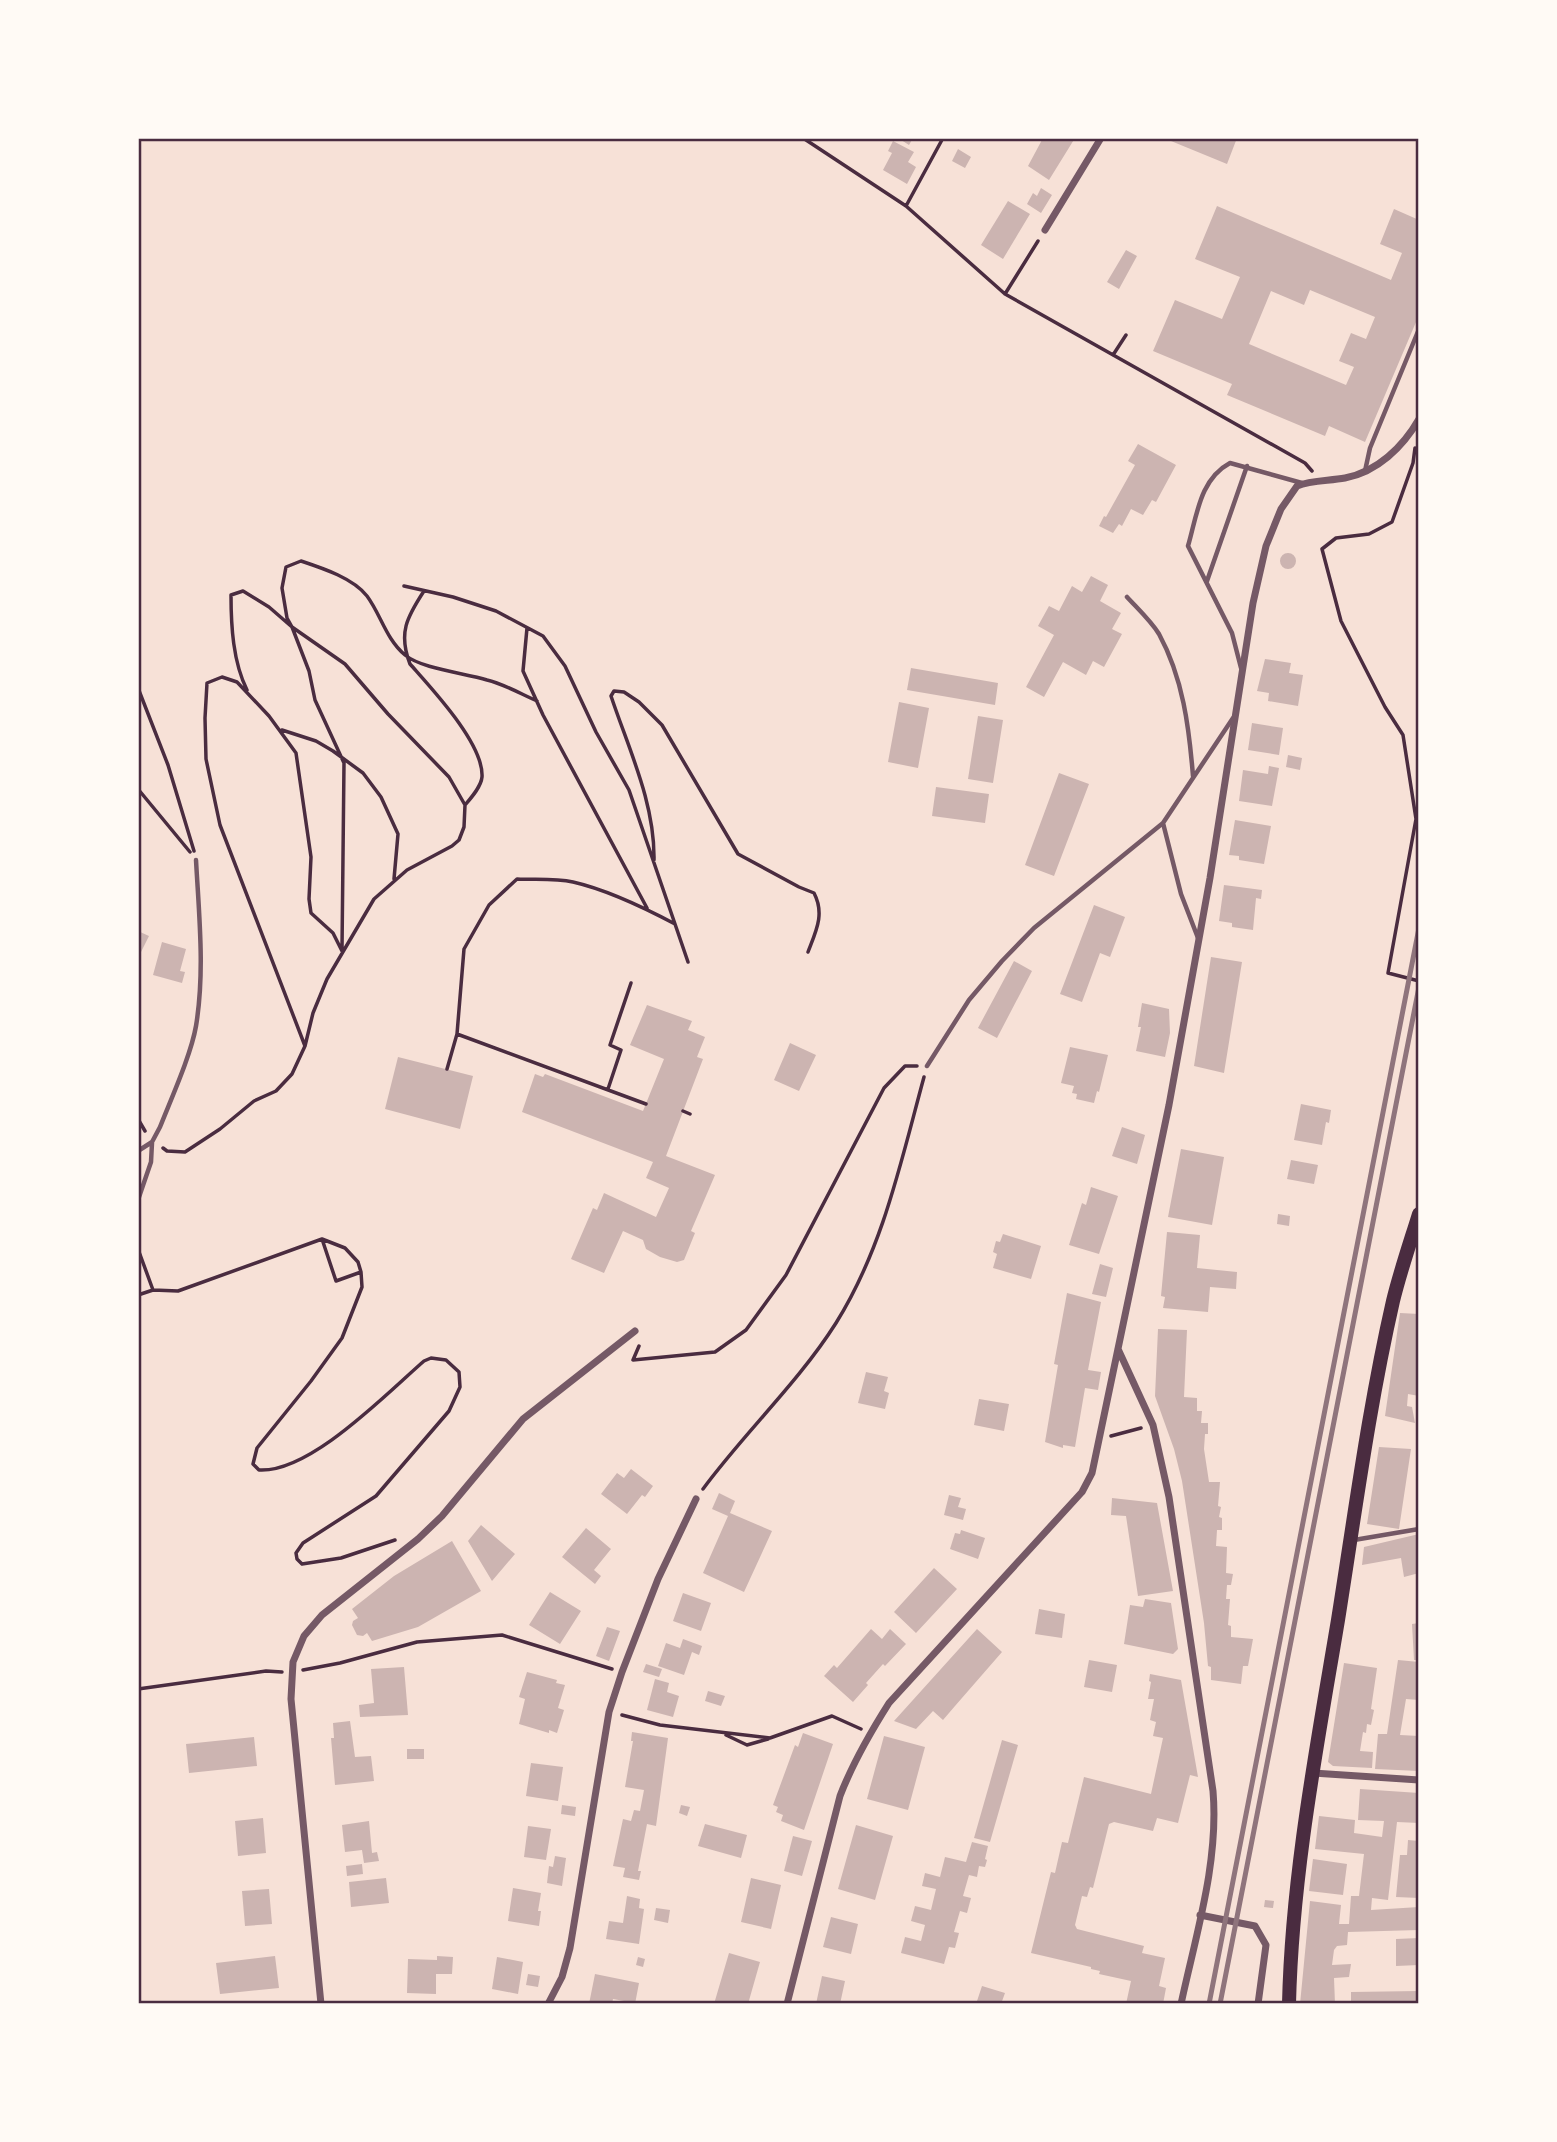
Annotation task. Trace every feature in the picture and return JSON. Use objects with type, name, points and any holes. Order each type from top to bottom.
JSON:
[{"type":"main road","points":[[1289,2004],[1300,1871],[1312,1773],[1375,1390],[1394,1299],[1419,1214]]},
{"type":"street","points":[[1045,230],[1101,138]]},
{"type":"street","points":[[787,2004],[840,1796],[850,1769],[869,1733],[889,1703],[1083,1492],[1092,1473],[1169,1105],[1210,878],[1253,603],[1266,545],[1292,490],[1303,483],[1321,482],[1365,472],[1394,452],[1418,420]]},
{"type":"street","points":[[320,2004],[292,1732],[293,1662],[304,1636],[322,1615],[418,1539],[469,1485],[523,1419],[633,1333]]},
{"type":"street","points":[[1118,1349],[1153,1425],[1169,1497],[1213,1791],[1215,1817],[1212,1856],[1181,2004]]},
{"type":"street","points":[[548,2004],[562,1977],[570,1948],[609,1712],[658,1579],[696,1499]]},
{"type":"street","points":[[1312,1773],[1419,1780]]},
{"type":"street","points":[[1200,1915],[1255,1926],[1266,1945],[1258,2004]]},
{"type":"lane","points":[[1365,472],[1370,448],[1419,329]]},
{"type":"lane","points":[[1242,672],[1232,633],[1188,546],[1202,497],[1208,482],[1218,469],[1230,463],[1303,483]]},
{"type":"lane","points":[[1206,584],[1247,467]]},
{"type":"lane","points":[[1127,597],[1158,632],[1173,667],[1188,719],[1193,777]]},
{"type":"lane","points":[[927,1066],[970,1000],[1010,953],[1034,929],[1163,823],[1236,714]]},
{"type":"lane","points":[[1163,823],[1181,894],[1198,938]]},
{"type":"lane","points":[[138,1200],[151,1162],[152,1141],[173,1094],[196,1029],[200,972],[196,860]]},
{"type":"lane","points":[[138,1151],[152,1141]]},
{"type":"lane","points":[[1351,1541],[1419,1529]]},
{"type":"path","points":[[803,138],[906,205],[1005,294],[1305,463],[1321,482]]},
{"type":"path","points":[[906,205],[943,138]]},
{"type":"path","points":[[1005,294],[1045,230]]},
{"type":"path","points":[[1113,355],[1126,335]]},
{"type":"path","points":[[1418,420],[1413,463],[1392,522],[1369,534],[1336,538],[1322,550],[1341,621],[1385,707],[1403,735],[1416,819],[1388,973],[1419,981]]},
{"type":"path","points":[[342,951],[344,763],[315,700],[309,671],[287,618],[282,588],[286,567],[301,561],[351,583],[366,595],[390,638],[407,656],[422,663],[491,681],[537,701]]},
{"type":"path","points":[[404,586],[496,611],[543,636],[565,666],[596,732],[629,790],[688,962]]},
{"type":"path","points":[[152,1141],[167,1151],[185,1152],[220,1129],[254,1101],[276,1091],[292,1074],[305,1046],[313,1013],[342,951],[374,898],[407,870],[452,846],[459,840],[464,828],[465,805],[449,777],[345,664],[292,627],[269,607],[243,591],[231,595],[236,656],[249,695]]},
{"type":"path","points":[[424,591],[410,613],[404,631],[407,656],[410,664],[476,749],[482,779],[465,805]]},
{"type":"path","points":[[527,628],[523,671],[648,910]]},
{"type":"path","points":[[305,1046],[220,825],[206,759],[207,683],[222,677],[237,682],[279,729],[296,753],[311,857],[311,913],[333,933],[342,951]]},
{"type":"path","points":[[138,688],[168,765],[196,860]]},
{"type":"path","points":[[654,860],[654,837],[646,796],[611,696],[614,691],[624,692],[639,702],[662,725],[738,854],[814,893],[820,903],[820,920],[808,952]]},
{"type":"path","points":[[279,729],[316,741],[363,773],[381,797],[398,834],[394,881]]},
{"type":"path","points":[[138,789],[196,860]]},
{"type":"path","points":[[447,1069],[457,1034],[464,949],[489,905],[517,879],[570,881],[613,895],[675,924]]},
{"type":"path","points":[[608,1088],[621,1050],[610,1045],[631,983]]},
{"type":"path","points":[[457,1034],[646,1104]]},
{"type":"path","points":[[633,1333],[639,1346],[633,1360],[715,1352],[746,1330],[786,1275],[884,1088],[905,1066],[927,1066],[882,1228],[862,1277],[806,1367],[713,1475]]},
{"type":"path","points":[[683,1111],[690,1114]]},
{"type":"path","points":[[322,1239],[336,1281],[361,1272]]},
{"type":"path","points":[[138,1295],[153,1290],[178,1291],[322,1239],[345,1248],[358,1262],[362,1287],[342,1338],[312,1381],[257,1448],[253,1464],[259,1470],[268,1471],[296,1463],[340,1434],[424,1360],[446,1360],[459,1372],[461,1380],[449,1411],[376,1496],[303,1543],[296,1553],[297,1559],[302,1563],[341,1558],[389,1540],[418,1539]]},
{"type":"path","points":[[138,1249],[153,1290]]},
{"type":"path","points":[[1101,1438],[1153,1425]]},
{"type":"path","points":[[138,1689],[265,1671],[292,1673],[417,1642],[502,1635],[622,1672]]},
{"type":"path","points":[[609,1712],[660,1725],[770,1738]]},
{"type":"path","points":[[723,1734],[747,1745],[832,1716],[869,1733]]},
{"type":"building","points":[[898,138],[913,138],[909,145]]},
{"type":"building","points":[[1043,138],[1075,138],[1049,180],[1028,166]]},
{"type":"building","points":[[1172,138],[1237,138],[1227,164],[1171,141]]},
{"type":"building","points":[[893,141],[914,152],[908,162],[916,167],[907,184],[883,170],[892,153],[888,151]]},
{"type":"building","points":[[958,149],[971,157],[965,168],[952,161]]},
{"type":"building","points":[[1041,188],[1052,195],[1041,213],[1027,204],[1033,193],[1037,196]]},
{"type":"building","points":[[1008,201],[1030,214],[1003,259],[981,245]]},
{"type":"building","points":[[1217,206],[1391,280],[1402,253],[1380,244],[1394,209],[1419,220],[1419,315],[1365,442],[1329,426],[1325,436],[1227,395],[1232,384],[1153,351],[1175,300],[1222,319],[1240,277],[1195,259]],"holes":[[[1310,290],[1375,317],[1366,339],[1351,333],[1339,361],[1354,367],[1346,385],[1249,344],[1271,291],[1304,305]]]},
{"type":"building","points":[[1126,250],[1137,256],[1119,289],[1107,282]]},
{"type":"building","points":[[1138,444],[1176,465],[1156,502],[1152,500],[1143,515],[1131,509],[1122,526],[1119,524],[1113,533],[1099,526],[1135,465],[1128,461]]},
{"type":"building","points":[[1285,553],[1291,553],[1296,561],[1294,567],[1285,569],[1280,564],[1280,558]]},
{"type":"building","points":[[1091,576],[1108,585],[1100,601],[1121,613],[1112,629],[1122,634],[1104,667],[1093,661],[1086,675],[1063,662],[1044,697],[1026,687],[1054,635],[1038,626],[1049,606],[1059,611],[1072,586],[1082,592]]},
{"type":"building","points":[[1265,659],[1291,663],[1289,673],[1303,675],[1298,706],[1268,701],[1269,693],[1257,691]]},
{"type":"building","points":[[911,668],[998,683],[995,705],[907,690]]},
{"type":"building","points":[[899,702],[929,708],[918,768],[888,762]]},
{"type":"building","points":[[978,716],[1003,720],[993,783],[968,779]]},
{"type":"building","points":[[1252,723],[1283,728],[1279,755],[1248,750]]},
{"type":"building","points":[[1288,755],[1302,758],[1300,770],[1286,767]]},
{"type":"building","points":[[1269,766],[1279,768],[1272,806],[1239,801],[1243,770],[1268,774]]},
{"type":"building","points":[[1059,773],[1089,784],[1054,876],[1025,865]]},
{"type":"building","points":[[936,787],[989,794],[985,823],[932,816]]},
{"type":"building","points":[[1235,820],[1271,826],[1264,864],[1239,860],[1239,856],[1229,855]]},
{"type":"building","points":[[1224,885],[1262,890],[1261,899],[1256,898],[1253,930],[1232,927],[1232,923],[1219,921]]},
{"type":"building","points":[[1094,905],[1125,917],[1110,957],[1100,953],[1082,1002],[1060,994]]},
{"type":"building","points":[[138,931],[149,936],[140,954],[138,953]]},
{"type":"building","points":[[162,942],[186,949],[180,971],[185,972],[182,983],[153,975]]},
{"type":"building","points":[[1211,957],[1242,962],[1224,1073],[1194,1066]]},
{"type":"building","points":[[1014,961],[1032,971],[997,1038],[978,1028]]},
{"type":"building","points":[[1142,1003],[1169,1009],[1170,1033],[1165,1057],[1136,1051]]},
{"type":"building","points":[[647,1005],[692,1021],[688,1030],[705,1037],[697,1057],[703,1059],[666,1156],[715,1175],[691,1231],[695,1233],[684,1260],[677,1262],[660,1257],[646,1249],[643,1240],[623,1231],[604,1273],[571,1259],[593,1208],[597,1210],[604,1193],[656,1217],[669,1188],[646,1178],[653,1162],[522,1112],[535,1074],[543,1077],[545,1074],[643,1111],[664,1059],[630,1045]]},
{"type":"building","points":[[790,1043],[816,1055],[799,1091],[774,1080]]},
{"type":"building","points":[[1070,1047],[1108,1055],[1094,1103],[1076,1099],[1077,1094],[1072,1093],[1074,1086],[1061,1083]]},
{"type":"building","points":[[398,1057],[473,1076],[460,1129],[385,1109]]},
{"type":"building","points":[[1301,1104],[1331,1110],[1322,1145],[1294,1140]]},
{"type":"building","points":[[1122,1127],[1145,1135],[1137,1164],[1112,1156]]},
{"type":"building","points":[[1181,1149],[1224,1157],[1212,1225],[1168,1217]]},
{"type":"building","points":[[1291,1160],[1318,1165],[1314,1184],[1287,1179]]},
{"type":"building","points":[[1091,1187],[1118,1196],[1099,1254],[1069,1245],[1082,1203],[1086,1205]]},
{"type":"building","points":[[1278,1214],[1290,1216],[1289,1226],[1277,1224]]},
{"type":"building","points":[[1167,1232],[1200,1235],[1197,1268],[1237,1272],[1236,1289],[1210,1287],[1208,1312],[1163,1308],[1165,1297],[1161,1296]]},
{"type":"building","points":[[1003,1234],[1041,1246],[1031,1279],[993,1268],[997,1254],[993,1252],[996,1241],[1000,1242]]},
{"type":"building","points":[[1100,1264],[1113,1268],[1106,1297],[1092,1294]]},
{"type":"building","points":[[1067,1293],[1101,1302],[1088,1370],[1101,1372],[1098,1390],[1085,1388],[1075,1447],[1063,1445],[1063,1448],[1045,1442],[1058,1365],[1054,1364]]},
{"type":"building","points":[[1400,1313],[1419,1314],[1419,1396],[1408,1394],[1407,1406],[1412,1407],[1415,1423],[1385,1416]]},
{"type":"building","points":[[1158,1329],[1187,1330],[1184,1397],[1197,1398],[1197,1411],[1202,1411],[1201,1423],[1208,1423],[1204,1449],[1209,1482],[1220,1482],[1218,1506],[1221,1507],[1219,1517],[1222,1518],[1222,1530],[1217,1530],[1216,1546],[1227,1547],[1226,1573],[1233,1574],[1231,1585],[1227,1585],[1226,1599],[1230,1599],[1228,1625],[1231,1626],[1231,1637],[1253,1639],[1248,1666],[1243,1666],[1241,1684],[1211,1680],[1182,1481],[1155,1396]]},
{"type":"building","points":[[866,1372],[888,1377],[884,1391],[889,1393],[885,1409],[858,1403]]},
{"type":"building","points":[[979,1399],[1009,1404],[1004,1431],[974,1425]]},
{"type":"building","points":[[1379,1447],[1411,1449],[1399,1529],[1367,1524]]},
{"type":"building","points":[[631,1469],[653,1486],[627,1514],[601,1494],[617,1473],[624,1478]]},
{"type":"building","points":[[719,1493],[735,1501],[730,1513],[772,1531],[744,1592],[703,1573],[728,1516],[712,1509]]},
{"type":"building","points":[[949,1495],[961,1498],[958,1507],[966,1509],[963,1520],[944,1515]]},
{"type":"building","points":[[1112,1498],[1157,1503],[1173,1591],[1138,1596],[1126,1516],[1111,1515]]},
{"type":"building","points":[[481,1525],[515,1554],[492,1581],[468,1541]]},
{"type":"building","points":[[586,1528],[611,1549],[594,1570],[601,1576],[595,1584],[562,1557]]},
{"type":"building","points":[[961,1530],[985,1538],[978,1559],[950,1549],[955,1533],[960,1534]]},
{"type":"building","points":[[1419,1534],[1419,1573],[1404,1577],[1401,1558],[1362,1565],[1364,1547]]},
{"type":"building","points":[[452,1541],[481,1591],[418,1627],[372,1641],[367,1633],[363,1636],[357,1635],[352,1625],[358,1618],[352,1609],[394,1576]]},
{"type":"building","points":[[934,1568],[957,1589],[916,1633],[894,1612]]},
{"type":"building","points":[[550,1592],[581,1611],[560,1644],[529,1625]]},
{"type":"building","points":[[683,1593],[711,1603],[701,1631],[673,1621]]},
{"type":"building","points":[[1145,1599],[1171,1603],[1178,1649],[1173,1654],[1124,1644],[1130,1605],[1143,1607]]},
{"type":"building","points":[[1039,1609],[1065,1614],[1062,1638],[1035,1634]]},
{"type":"building","points":[[1419,1623],[1419,1660],[1414,1660],[1412,1624]]},
{"type":"building","points":[[607,1627],[620,1631],[609,1661],[596,1656]]},
{"type":"building","points":[[871,1629],[882,1639],[890,1629],[906,1644],[885,1666],[883,1664],[853,1702],[824,1676],[834,1665],[837,1668]]},
{"type":"building","points":[[977,1629],[1002,1652],[943,1720],[933,1711],[916,1729],[894,1721]]},
{"type":"building","points":[[683,1639],[702,1646],[699,1655],[692,1652],[684,1675],[658,1666],[666,1643],[680,1648]]},
{"type":"building","points":[[1089,1660],[1117,1665],[1112,1692],[1084,1687]]},
{"type":"building","points":[[1398,1660],[1419,1662],[1419,1700],[1406,1699],[1400,1735],[1419,1736],[1419,1771],[1375,1769],[1378,1734],[1387,1734]]},
{"type":"building","points":[[1344,1663],[1377,1668],[1371,1725],[1367,1724],[1366,1733],[1363,1732],[1360,1751],[1373,1752],[1372,1768],[1333,1766],[1328,1762]]},
{"type":"building","points":[[646,1664],[662,1669],[659,1677],[643,1672]]},
{"type":"building","points":[[404,1667],[408,1715],[360,1717],[359,1705],[374,1703],[371,1669]]},
{"type":"building","points":[[527,1672],[557,1680],[556,1683],[565,1685],[558,1708],[564,1710],[557,1733],[519,1724],[525,1699],[519,1697]]},
{"type":"building","points":[[1150,1674],[1181,1680],[1198,1777],[1190,1775],[1178,1823],[1157,1818],[1153,1831],[1114,1822],[1109,1824],[1093,1888],[1090,1887],[1087,1897],[1082,1896],[1075,1925],[1077,1929],[1144,1946],[1142,1953],[1165,1958],[1159,1986],[1166,1988],[1163,2004],[1126,2004],[1131,1981],[1099,1974],[1100,1971],[1091,1967],[1031,1953],[1051,1872],[1055,1873],[1062,1842],[1068,1843],[1084,1777],[1151,1794],[1163,1738],[1153,1736],[1156,1722],[1150,1720],[1154,1699],[1148,1699]]},
{"type":"building","points":[[655,1679],[669,1683],[667,1692],[679,1696],[673,1717],[647,1710]]},
{"type":"building","points":[[708,1691],[725,1696],[721,1706],[705,1701]]},
{"type":"building","points":[[350,1721],[355,1757],[371,1756],[374,1781],[335,1785],[331,1738],[334,1738],[333,1723]]},
{"type":"building","points":[[632,1732],[668,1738],[656,1826],[647,1824],[638,1871],[641,1871],[639,1880],[623,1877],[625,1868],[613,1866],[623,1819],[631,1821],[634,1810],[640,1811],[644,1790],[625,1787],[633,1741]]},
{"type":"building","points":[[803,1733],[833,1744],[804,1830],[781,1821],[783,1815],[776,1812],[778,1807],[773,1805],[795,1745],[798,1747]]},
{"type":"building","points":[[884,1736],[925,1747],[908,1810],[867,1799]]},
{"type":"building","points":[[254,1737],[257,1766],[189,1773],[186,1744]]},
{"type":"building","points":[[1002,1740],[1018,1745],[990,1842],[974,1838]]},
{"type":"building","points":[[407,1749],[424,1749],[424,1759],[407,1759]]},
{"type":"building","points":[[531,1763],[563,1767],[558,1801],[526,1796]]},
{"type":"building","points":[[1360,1789],[1419,1793],[1419,1823],[1397,1822],[1388,1900],[1372,1898],[1371,1910],[1419,1907],[1419,1930],[1348,1932],[1347,1945],[1337,1946],[1334,1950],[1332,1965],[1351,1964],[1349,1977],[1334,1978],[1335,2004],[1300,2004],[1310,1901],[1341,1905],[1339,1924],[1349,1924],[1351,1896],[1359,1896],[1364,1854],[1315,1849],[1319,1816],[1355,1820],[1354,1833],[1382,1837],[1384,1821],[1358,1820]]},
{"type":"building","points":[[562,1805],[576,1807],[575,1816],[561,1814]]},
{"type":"building","points":[[681,1805],[690,1807],[687,1816],[679,1813]]},
{"type":"building","points":[[263,1818],[266,1853],[238,1856],[235,1821]]},
{"type":"building","points":[[369,1821],[372,1853],[377,1852],[379,1861],[364,1863],[362,1850],[345,1852],[342,1825]]},
{"type":"building","points":[[705,1824],[747,1835],[741,1858],[698,1846]]},
{"type":"building","points":[[856,1825],[893,1836],[875,1900],[838,1889]]},
{"type":"building","points":[[528,1826],[551,1829],[546,1860],[524,1857]]},
{"type":"building","points":[[793,1836],[812,1841],[802,1876],[784,1871]]},
{"type":"building","points":[[1408,1840],[1419,1841],[1419,1898],[1396,1897],[1400,1855],[1407,1855]]},
{"type":"building","points":[[972,1842],[988,1846],[987,1860],[985,1867],[979,1866],[977,1877],[969,1875],[963,1896],[971,1898],[967,1913],[960,1911],[954,1932],[959,1933],[955,1948],[949,1947],[944,1964],[901,1953],[905,1937],[921,1941],[925,1925],[911,1921],[915,1906],[931,1910],[936,1889],[922,1886],[925,1873],[940,1877],[945,1857],[966,1862]]},
{"type":"building","points":[[555,1856],[566,1858],[562,1886],[547,1883],[549,1866],[553,1867]]},
{"type":"building","points":[[1313,1859],[1347,1864],[1343,1895],[1309,1891]]},
{"type":"building","points":[[362,1864],[363,1874],[347,1876],[346,1866]]},
{"type":"building","points":[[386,1878],[389,1903],[351,1907],[349,1882]]},
{"type":"building","points":[[751,1878],[781,1885],[771,1929],[741,1922]]},
{"type":"building","points":[[513,1888],[541,1893],[539,1926],[508,1921]]},
{"type":"building","points":[[269,1889],[272,1924],[245,1926],[242,1891]]},
{"type":"building","points":[[627,1896],[640,1899],[639,1908],[644,1909],[639,1944],[606,1939],[609,1921],[623,1923]]},
{"type":"building","points":[[1265,1900],[1274,1901],[1273,1908],[1264,1907]]},
{"type":"building","points":[[656,1908],[670,1910],[668,1923],[654,1920]]},
{"type":"building","points":[[831,1917],[858,1924],[851,1954],[823,1947]]},
{"type":"building","points":[[1419,1938],[1419,1965],[1396,1966],[1396,1939]]},
{"type":"building","points":[[729,1953],[760,1962],[748,2004],[714,2004]]},
{"type":"building","points":[[275,1956],[279,1988],[220,1994],[216,1963]]},
{"type":"building","points":[[437,1956],[453,1957],[452,1974],[436,1974],[436,1994],[407,1993],[408,1959],[437,1960]]},
{"type":"building","points":[[497,1957],[523,1962],[518,1994],[492,1989]]},
{"type":"building","points":[[638,1957],[645,1959],[643,1967],[636,1965]]},
{"type":"building","points":[[528,1974],[540,1976],[538,1987],[526,1985]]},
{"type":"building","points":[[595,1974],[639,1983],[635,2004],[624,2004],[624,2001],[613,1999],[612,2004],[589,2004]]},
{"type":"building","points":[[822,1976],[845,1981],[840,2004],[816,2004]]},
{"type":"building","points":[[982,1986],[1005,1993],[1001,2004],[976,2004]]},
{"type":"building","points":[[1419,1991],[1419,2004],[1351,2004],[1351,1992]]},
{"type":"railway","points":[[1209,2004],[1419,928]]},
{"type":"railway","points":[[1220,2004],[1419,987]]}]
